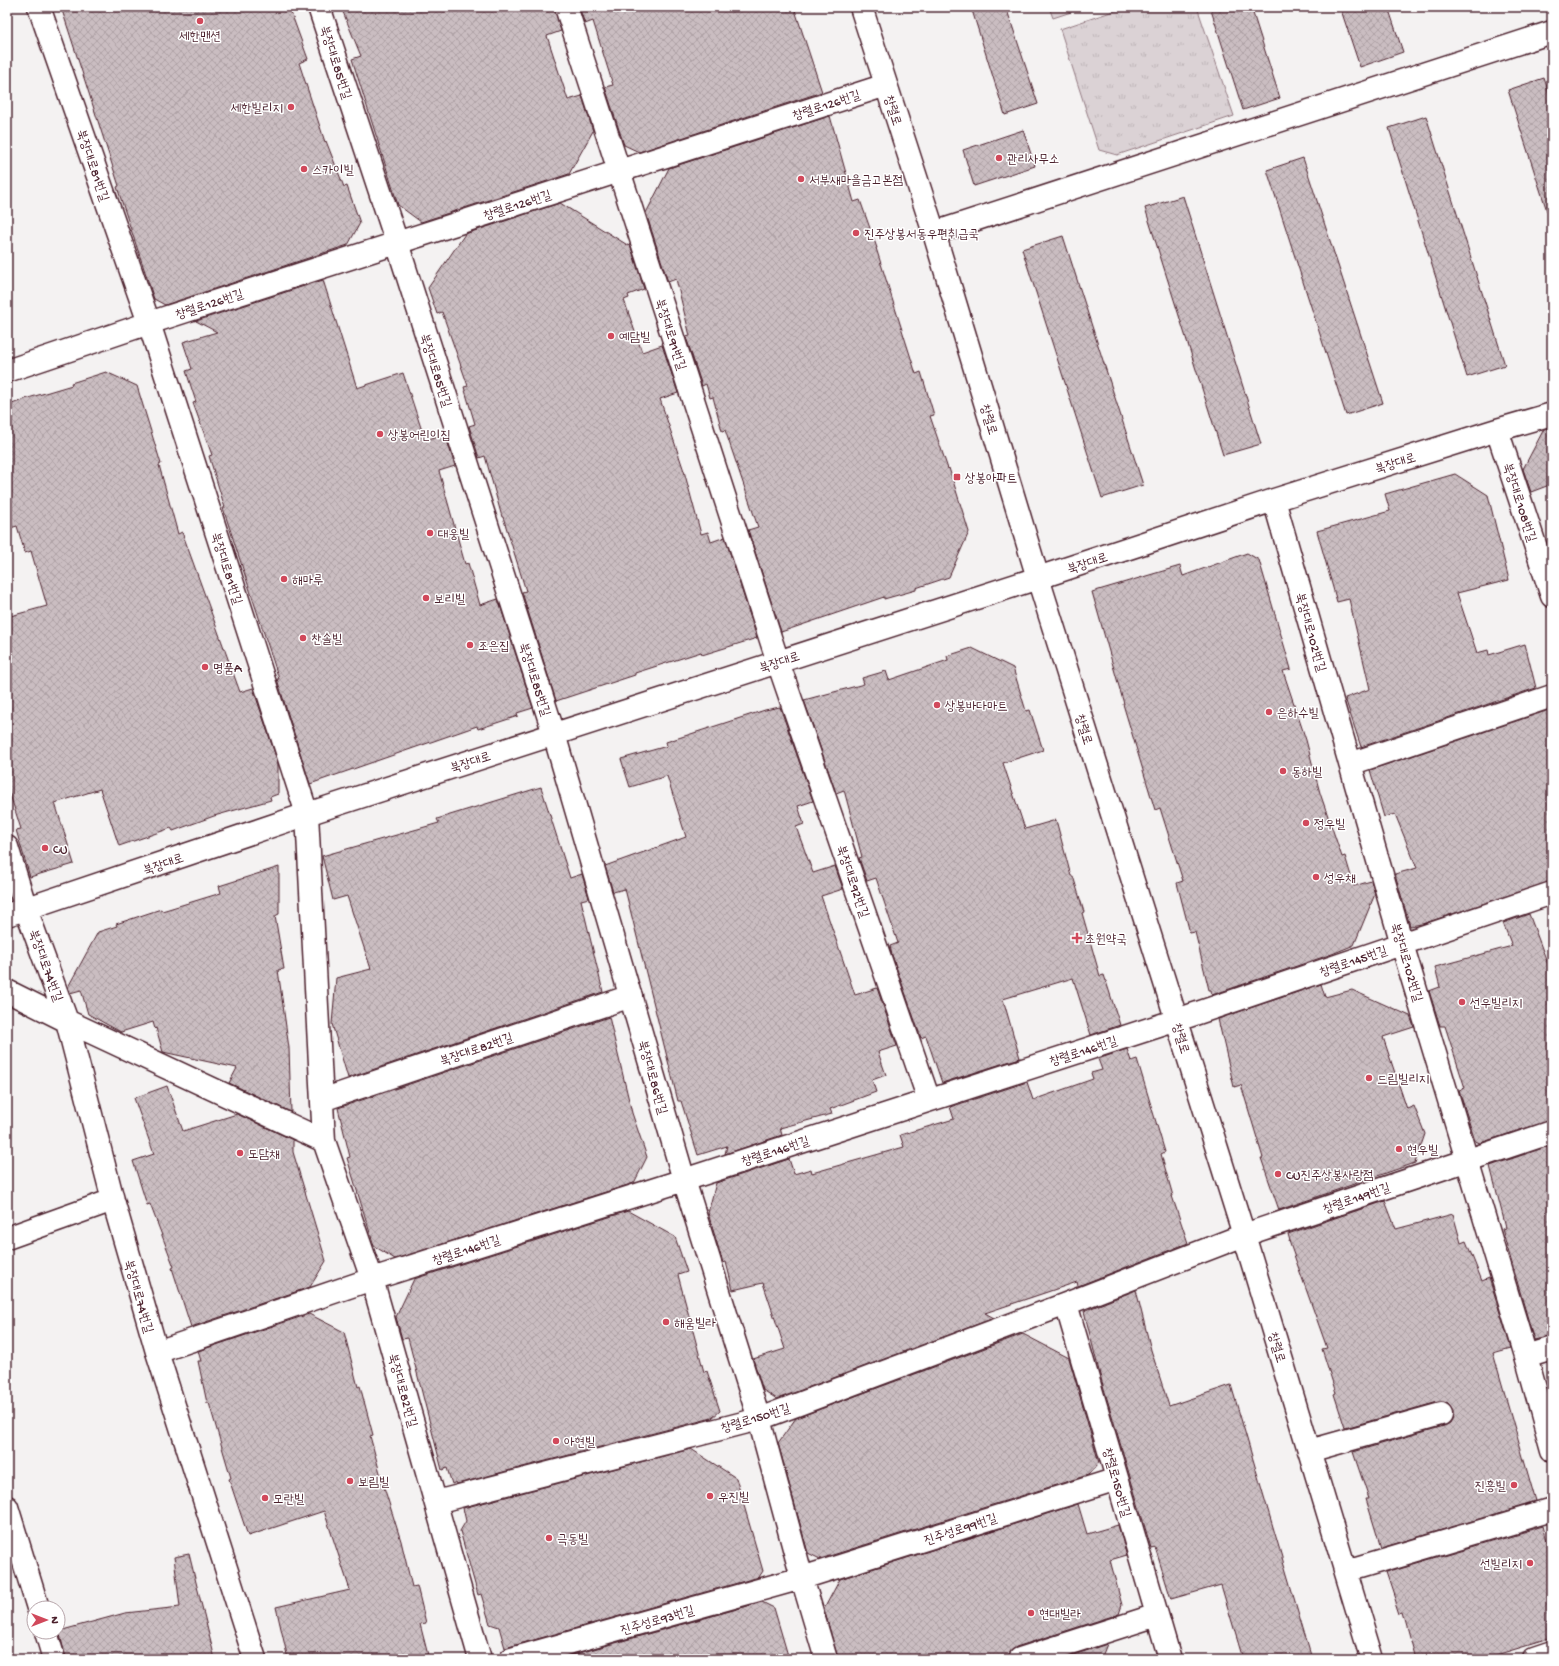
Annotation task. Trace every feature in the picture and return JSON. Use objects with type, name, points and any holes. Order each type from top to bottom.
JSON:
[{"type":"street","name":"북장대로81번길","points":[[39,7],[149,323],[307,814]]},
{"type":"street","name":"북장대로85번길","points":[[319,7],[397,243],[554,734]]},
{"type":"street","name":"북장대로91번길","points":[[566,7],[778,662]]},
{"type":"street","name":"창렬로","points":[[861,7],[934,233],[1038,578],[1244,1235],[1372,1659]]},
{"type":"street","points":[[934,233],[1552,32]]},
{"type":"street","name":"창렬로126번길","points":[[149,323],[886,84]]},
{"type":"street","points":[[7,371],[149,323]]},
{"type":"street","name":"북장대로","points":[[17,912],[307,814],[1038,578],[1274,500],[1552,414]]},
{"type":"street","name":"북장대로108번길","points":[[1497,430],[1552,596]]},
{"type":"street","name":"북장대로102번길","points":[[1274,500],[1402,944],[1468,1160]]},
{"type":"street","name":"북장대로92번길","points":[[778,662],[929,1100]]},
{"type":"street","points":[[1350,764],[1552,696]]},
{"type":"street","name":"북장대로86번길","points":[[554,734],[684,1180],[759,1419]]},
{"type":"street","name":"북장대로82번길","points":[[307,814],[324,1141],[372,1278],[436,1502]]},
{"type":"street","name":"북장대로74번길","points":[[7,847],[17,912],[67,1021],[112,1200],[156,1352],[255,1659]]},
{"type":"street","name":"창렬로145번길","points":[[1177,1020],[1552,893]]},
{"type":"street","points":[[7,991],[67,1021],[324,1141]]},
{"type":"street","name":"북장대로82번길","points":[[322,1100],[631,996]]},
{"type":"street","name":"창렬로146번길","points":[[372,1278],[684,1180],[1177,1020]]},
{"type":"street","name":"창렬로149번길","points":[[1244,1235],[1552,1132]]},
{"type":"street","points":[[1468,1160],[1552,1450]]},
{"type":"street","points":[[7,1238],[112,1200]]},
{"type":"street","name":"창렬로150번길","points":[[436,1502],[759,1419],[1066,1304],[1244,1235]]},
{"type":"street","points":[[156,1352],[372,1278]]},
{"type":"street","name":"창렬로150번길","points":[[1066,1304],[1170,1659]]},
{"type":"street","points":[[1526,1356],[1552,1348]]},
{"type":"street","points":[[1309,1451],[1441,1414]]},
{"type":"street","points":[[759,1419],[802,1578],[826,1659]]},
{"type":"street","name":"진주성로99번길","points":[[802,1578],[1117,1479]]},
{"type":"street","points":[[436,1502],[480,1659]]},
{"type":"street","points":[[7,1507],[36,1600]]},
{"type":"street","points":[[1346,1571],[1552,1510]]},
{"type":"street","name":"진주성로93번길","points":[[511,1659],[802,1578]]},
{"type":"street","points":[[1020,1659],[1157,1615]]},
{"type":"street","points":[[48,1640],[54,1659]]},
{"type":"street","points":[[1534,1659],[1552,1653]]},
{"type":"green space","points":[[1049,7],[1086,7],[1053,18]]},
{"type":"green space","points":[[1126,7],[1197,7],[1234,116],[1117,155],[1099,150],[1060,29]]},
{"type":"building","points":[[61,7],[289,7],[308,59],[299,63],[325,142],[326,141],[344,187],[347,186],[360,223],[348,245],[165,305],[154,299],[117,187],[119,186]]},
{"type":"building","points":[[341,7],[554,7],[561,31],[547,36],[568,100],[582,96],[593,131],[569,174],[421,222],[398,205],[352,59],[361,56]]},
{"type":"building","points":[[579,7],[794,7],[822,92],[639,152],[624,145],[605,87],[613,85],[593,21],[585,24]]},
{"type":"building","points":[[971,7],[1006,7],[1038,104],[1005,115]]},
{"type":"building","points":[[1210,7],[1251,7],[1280,98],[1243,110]]},
{"type":"building","points":[[1340,7],[1388,7],[1403,52],[1360,67]]},
{"type":"building","points":[[1544,78],[1552,103],[1552,210],[1547,211],[1508,90]]},
{"type":"building","points":[[830,116],[854,202],[860,200],[877,248],[916,374],[921,372],[934,415],[930,416],[948,469],[949,468],[969,532],[949,577],[916,588],[916,590],[884,599],[884,597],[781,632],[748,530],[758,527],[725,430],[722,431],[713,397],[710,398],[706,384],[702,386],[686,337],[690,336],[676,279],[668,282],[646,213],[669,168]]},
{"type":"building","points":[[1426,116],[1505,365],[1467,377],[1389,128]]},
{"type":"building","name":"관리사무소","points":[[1023,130],[1035,166],[974,186],[963,150]]},
{"type":"building","points":[[1303,158],[1383,403],[1346,415],[1267,170]]},
{"type":"building","points":[[1183,196],[1261,444],[1223,455],[1145,208]]},
{"type":"building","points":[[560,203],[629,246],[630,244],[644,289],[628,295],[629,298],[624,300],[642,352],[662,345],[678,393],[660,399],[684,471],[701,534],[708,532],[711,542],[725,537],[757,638],[702,655],[701,652],[635,673],[635,675],[556,701],[522,592],[526,591],[502,517],[485,456],[479,458],[469,426],[475,424],[464,387],[468,386],[442,312],[437,314],[428,288],[465,234]]},
{"type":"building","points":[[1063,236],[1143,485],[1102,498],[1022,249]]},
{"type":"building","points":[[323,280],[357,388],[403,373],[425,440],[445,434],[455,466],[439,471],[465,564],[468,563],[480,605],[498,599],[533,708],[517,713],[518,716],[478,729],[477,726],[310,784],[277,679],[279,679],[223,508],[225,508],[209,456],[212,455],[193,403],[196,402],[186,371],[192,369],[183,342],[217,332],[196,321]]},
{"type":"building","points":[[106,372],[137,386],[161,464],[159,465],[178,534],[182,532],[240,692],[253,688],[278,763],[278,794],[270,797],[271,800],[214,816],[173,831],[171,828],[119,846],[100,789],[55,803],[74,864],[30,877],[16,830],[21,829],[7,785],[7,617],[47,606],[31,551],[25,553],[17,526],[7,529],[7,406],[72,385],[71,383]]},
{"type":"building","points":[[1552,427],[1552,484],[1531,492],[1523,469],[1544,429]]},
{"type":"building","points":[[1455,474],[1488,495],[1509,580],[1457,593],[1477,653],[1488,650],[1489,655],[1525,644],[1536,688],[1361,747],[1345,698],[1370,689],[1349,599],[1337,602],[1317,531],[1390,511],[1385,494]]},
{"type":"building","points":[[1247,553],[1259,560],[1291,669],[1283,671],[1306,740],[1320,793],[1342,857],[1345,856],[1354,886],[1371,881],[1375,894],[1354,945],[1212,995],[1211,990],[1209,990],[1195,932],[1190,933],[1177,883],[1183,881],[1160,808],[1155,810],[1123,704],[1092,592],[1180,566],[1183,576]]},
{"type":"building","points":[[972,648],[1013,668],[1026,711],[1030,710],[1043,750],[1003,763],[1025,829],[1056,820],[1071,876],[1073,876],[1084,912],[1082,913],[1100,976],[1104,975],[1120,1025],[1091,1035],[1073,978],[1003,999],[1020,1058],[942,1083],[926,1036],[921,1038],[892,955],[890,946],[898,943],[876,878],[867,881],[859,858],[862,857],[844,790],[836,793],[804,700],[864,684],[862,678],[886,671],[889,680],[948,660],[947,656]]},
{"type":"building","points":[[780,707],[813,801],[798,806],[804,824],[796,827],[813,873],[835,866],[843,889],[821,896],[855,995],[877,988],[897,1046],[878,1052],[886,1075],[872,1080],[876,1092],[830,1109],[832,1114],[780,1128],[782,1135],[725,1154],[727,1146],[698,1155],[681,1101],[678,1101],[625,889],[613,892],[605,866],[686,837],[667,776],[630,787],[621,759],[667,746],[666,742],[765,710]]},
{"type":"building","points":[[1552,709],[1552,881],[1422,924],[1410,926],[1395,874],[1417,868],[1395,814],[1384,817],[1370,770]]},
{"type":"building","points":[[541,787],[570,878],[582,874],[589,898],[581,900],[603,992],[348,1078],[332,1024],[336,978],[371,969],[347,896],[333,900],[322,856],[439,823],[437,819]]},
{"type":"building","points":[[279,867],[279,914],[275,916],[284,969],[278,970],[289,1048],[291,1112],[229,1083],[237,1068],[163,1052],[153,1022],[121,1032],[88,1014],[81,990],[70,993],[68,987],[98,932],[117,926],[116,924],[161,909],[162,911],[221,893],[219,886]]},
{"type":"building","points":[[1529,914],[1552,975],[1552,1120],[1480,1143],[1475,1141],[1459,1090],[1465,1088],[1445,1026],[1440,1026],[1429,991],[1440,987],[1435,967],[1512,946],[1503,923]]},
{"type":"building","points":[[1321,984],[1325,997],[1352,990],[1410,1016],[1414,1027],[1383,1037],[1407,1109],[1414,1106],[1425,1134],[1415,1163],[1279,1210],[1261,1158],[1263,1158],[1241,1085],[1234,1087],[1218,1019]]},
{"type":"building","points":[[609,1017],[632,1113],[647,1157],[634,1183],[395,1259],[374,1246],[347,1158],[350,1157],[338,1108]]},
{"type":"building","points":[[1127,1049],[1131,1061],[1137,1059],[1165,1152],[1161,1154],[1172,1196],[1188,1243],[1078,1286],[1077,1282],[985,1313],[994,1318],[777,1399],[763,1390],[753,1359],[785,1349],[763,1283],[733,1290],[726,1262],[723,1263],[708,1213],[716,1183],[789,1159],[794,1174],[811,1169],[812,1173],[904,1147],[900,1135],[954,1119],[950,1107],[1027,1082],[1033,1100],[1093,1079],[1091,1073],[1102,1070],[1098,1059]]},
{"type":"building","points":[[167,1086],[183,1131],[237,1114],[293,1140],[293,1152],[326,1261],[310,1287],[191,1327],[172,1268],[174,1267],[150,1204],[147,1205],[133,1161],[154,1154],[134,1098]]},
{"type":"building","points":[[1552,1145],[1552,1336],[1534,1340],[1502,1229],[1506,1228],[1490,1166]]},
{"type":"building","points":[[1385,1201],[1396,1229],[1453,1214],[1461,1243],[1466,1241],[1482,1281],[1489,1278],[1511,1348],[1493,1353],[1536,1502],[1381,1548],[1366,1499],[1369,1499],[1353,1452],[1444,1426],[1450,1423],[1453,1417],[1453,1410],[1450,1405],[1444,1402],[1438,1402],[1345,1428],[1322,1349],[1327,1348],[1289,1241],[1288,1234]]},
{"type":"building","points":[[628,1211],[675,1237],[687,1272],[678,1275],[704,1372],[707,1371],[720,1411],[712,1418],[457,1484],[456,1482],[452,1484],[447,1468],[442,1470],[408,1338],[402,1339],[396,1317],[414,1279]]},
{"type":"building","points":[[1136,1290],[1151,1350],[1169,1406],[1231,1385],[1312,1659],[1243,1659],[1221,1585],[1171,1599],[1155,1547],[1151,1548],[1100,1375],[1084,1311]]},
{"type":"building","points":[[309,1314],[344,1332],[358,1387],[360,1386],[373,1435],[370,1436],[401,1541],[412,1587],[417,1586],[426,1623],[420,1624],[429,1659],[288,1659],[276,1607],[350,1590],[324,1511],[248,1536],[229,1479],[231,1478],[209,1403],[207,1403],[198,1361],[201,1361],[198,1351]]},
{"type":"building","points":[[1023,1334],[1069,1358],[1099,1463],[1088,1475],[820,1559],[808,1553],[778,1443],[796,1418]]},
{"type":"building","points":[[691,1449],[736,1478],[763,1571],[759,1577],[505,1648],[499,1627],[490,1624],[481,1594],[478,1595],[460,1531],[466,1521],[463,1508]]},
{"type":"building","points":[[1078,1504],[1087,1534],[1118,1525],[1127,1555],[1110,1560],[1122,1605],[1119,1614],[1016,1647],[1011,1651],[1008,1659],[838,1659],[824,1609],[840,1579]]},
{"type":"building","points":[[1543,1526],[1552,1559],[1552,1638],[1483,1659],[1416,1659],[1403,1613],[1400,1614],[1386,1572]]},
{"type":"building","points":[[189,1554],[215,1659],[66,1659],[61,1640],[66,1640],[66,1629],[125,1613],[180,1607],[174,1557]]},
{"type":"building","points":[[762,1602],[774,1608],[789,1659],[558,1659]]},
{"type":"building","points":[[1107,1644],[1101,1659],[1061,1659]]},
{"type":"place","name":"세한맨션","points":[[200,21]]},
{"type":"place","name":"세한빌리지","points":[[291,107]]},
{"type":"place","name":"관리사무소","points":[[999,158]]},
{"type":"place","name":"스카이빌","points":[[304,169]]},
{"type":"place","name":"서부새마을금고본점","points":[[801,179]]},
{"type":"place","name":"진주상봉서동우편취급국","points":[[856,233]]},
{"type":"place","name":"예담빌","points":[[611,336]]},
{"type":"place","name":"상봉어린이집","points":[[380,434]]},
{"type":"place","name":"상봉아파트","points":[[957,477]]},
{"type":"place","name":"대웅빌","points":[[430,533]]},
{"type":"place","name":"해마루","points":[[284,579]]},
{"type":"place","name":"보리빌","points":[[426,598]]},
{"type":"place","name":"찬솔빌","points":[[303,638]]},
{"type":"place","name":"조은집","points":[[470,645]]},
{"type":"place","name":"명품A","points":[[205,667]]},
{"type":"place","name":"상봉바다마트","points":[[937,705]]},
{"type":"place","name":"은하수빌","points":[[1269,712]]},
{"type":"place","name":"동하빌","points":[[1283,771]]},
{"type":"place","name":"정우빌","points":[[1306,823]]},
{"type":"place","name":"CU","points":[[45,848]]},
{"type":"place","name":"성우채","points":[[1316,877]]},
{"type":"place","name":"초원약국","points":[[1077,938]]},
{"type":"place","name":"선우빌리지","points":[[1462,1002]]},
{"type":"place","name":"드림빌리지","points":[[1369,1078]]},
{"type":"place","name":"현우빌","points":[[1399,1149]]},
{"type":"place","name":"도담채","points":[[240,1153]]},
{"type":"place","name":"CU진주상봉사랑점","points":[[1278,1174]]},
{"type":"place","name":"해움빌라","points":[[666,1322]]},
{"type":"place","name":"아현빌","points":[[556,1441]]},
{"type":"place","name":"보림빌","points":[[350,1481]]},
{"type":"place","name":"진흥빌","points":[[1514,1485]]},
{"type":"place","name":"우진빌","points":[[710,1496]]},
{"type":"place","name":"모란빌","points":[[265,1498]]},
{"type":"place","name":"극동빌","points":[[549,1538]]},
{"type":"place","name":"선빌리지","points":[[1530,1563]]},
{"type":"place","name":"현대빌라","points":[[1031,1613]]}]
